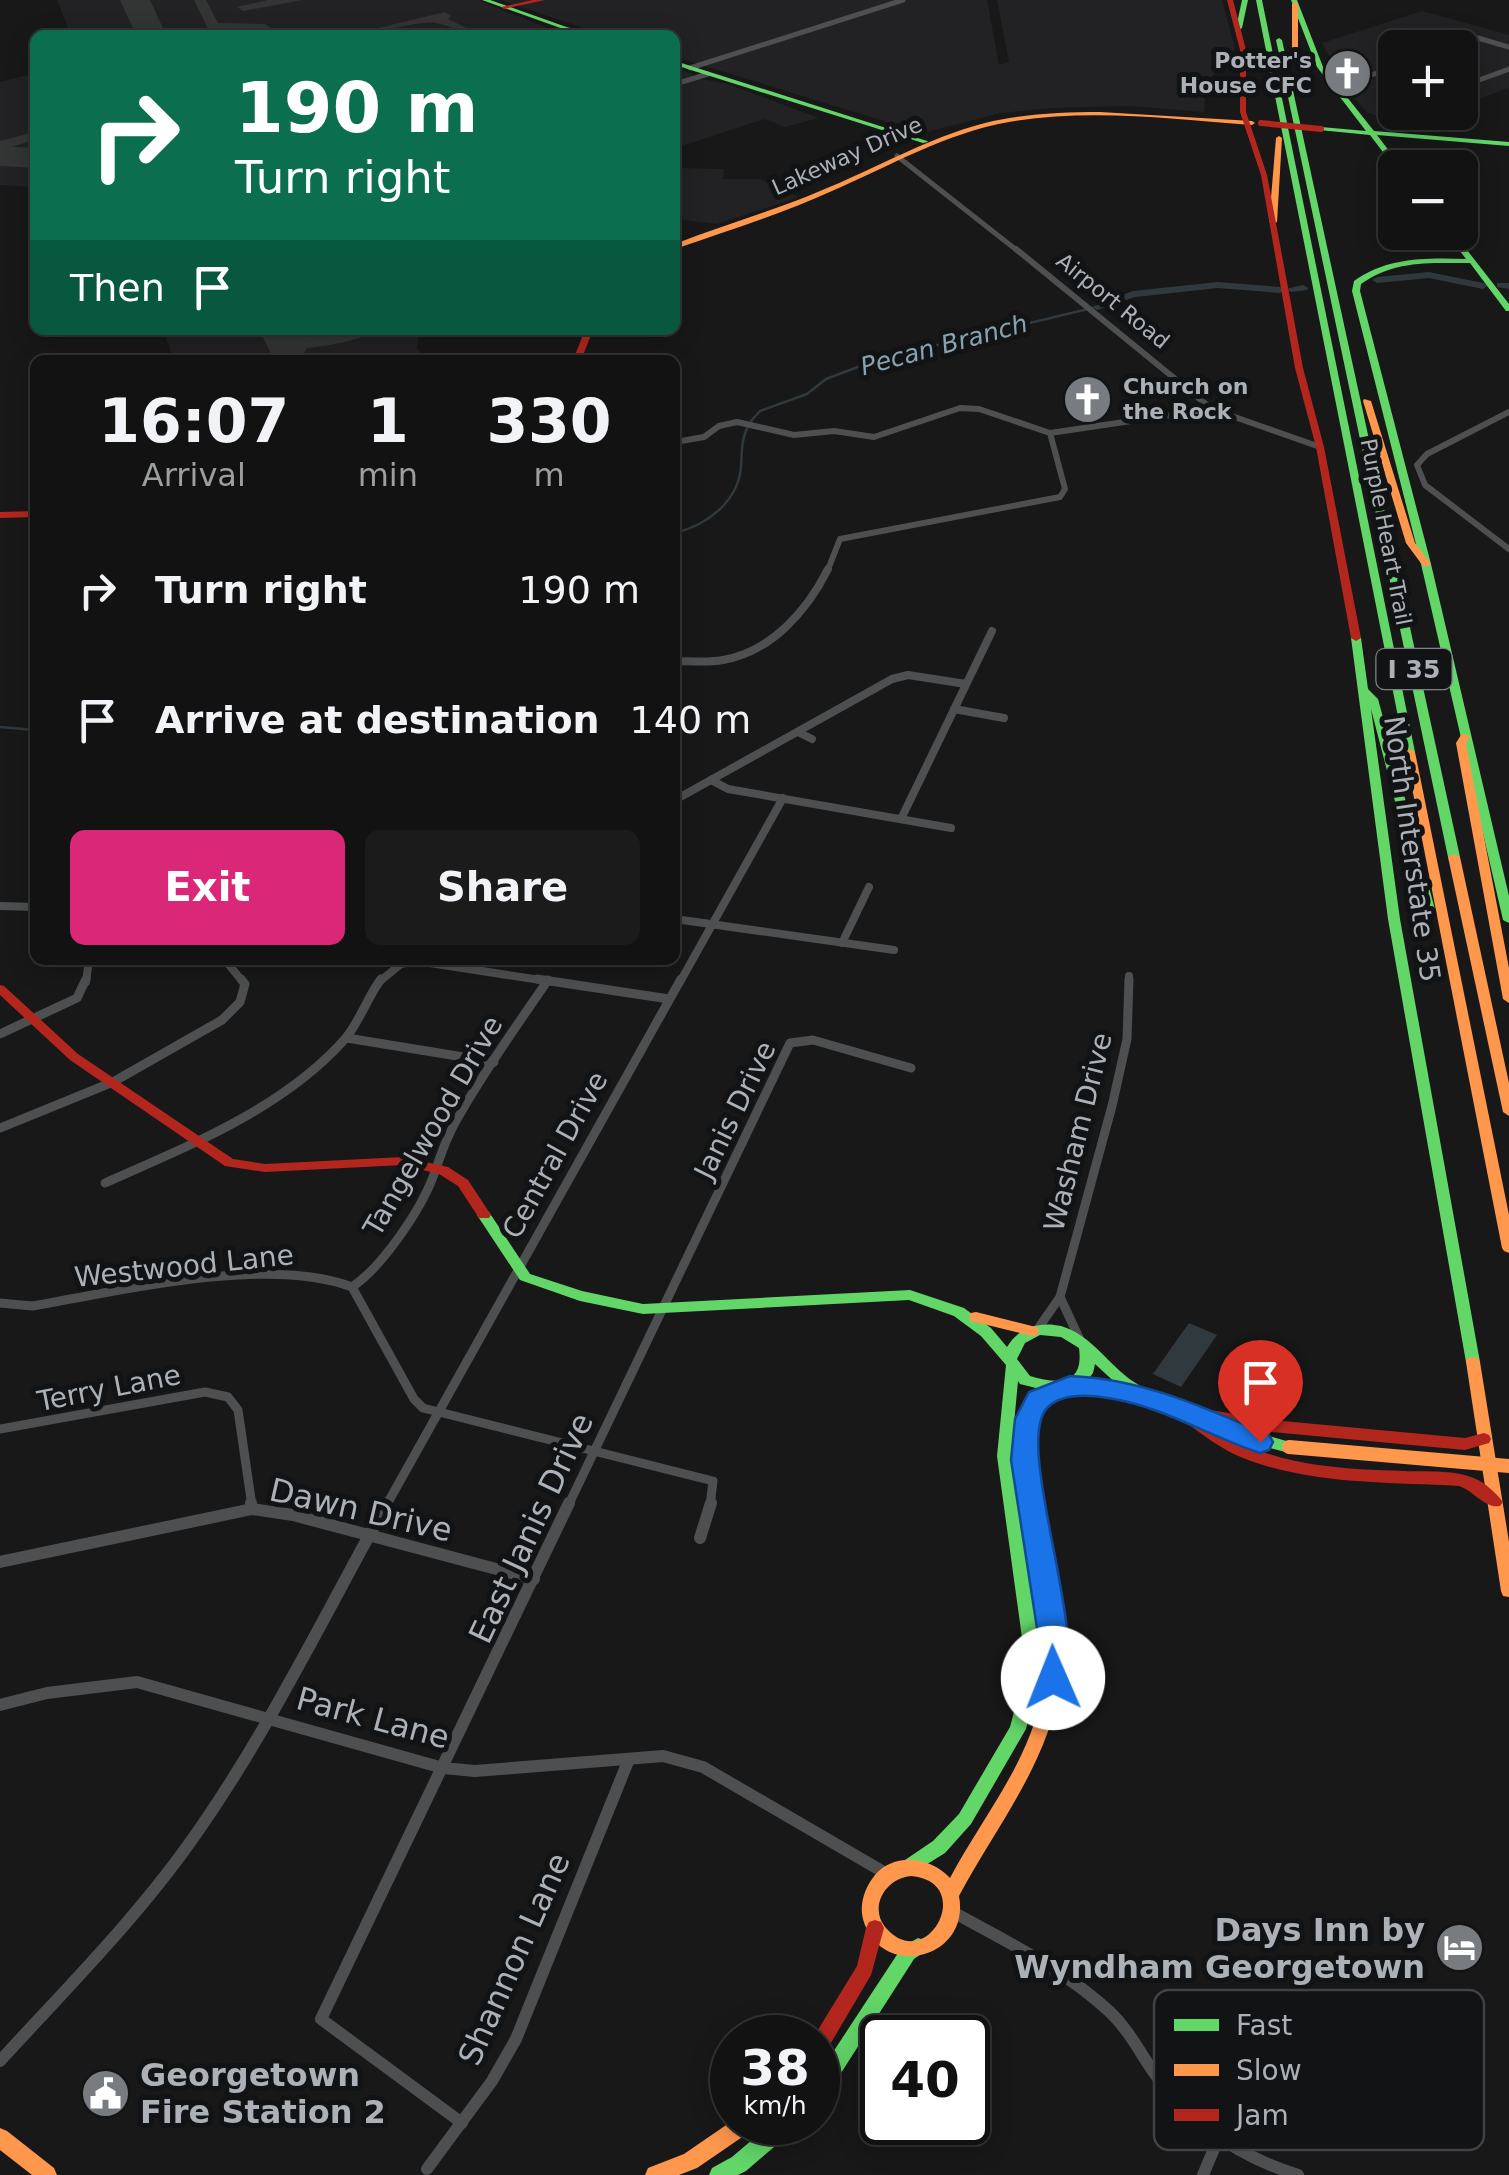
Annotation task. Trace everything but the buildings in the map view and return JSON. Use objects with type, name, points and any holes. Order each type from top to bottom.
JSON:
[{"type":"main road","points":[[485,0],[569,30]]},
{"type":"main road","points":[[502,8],[542,0]]},
{"type":"main road","name":"North Interstate 35","points":[[1230,0],[1239,28],[1245,117],[1264,175],[1299,368],[1320,447],[1366,692],[1394,920],[1509,1591]]},
{"type":"main road","points":[[1239,28],[1244,0]]},
{"type":"main road","name":"Purple Heart Trail","points":[[1259,0],[1509,1248]]},
{"type":"main road","name":"Purple Heart Trail","points":[[1271,0],[1509,1112]]},
{"type":"main road","points":[[1286,68],[1295,56],[1294,2]]},
{"type":"main road","points":[[1294,2],[1310,48],[1335,87],[1385,150]]},
{"type":"main road","points":[[680,65],[925,142]]},
{"type":"main road","name":"Lakeway Drive","points":[[680,244],[818,195],[925,142],[980,125],[1119,110],[1245,117]]},
{"type":"main road","name":"Lakeway Drive","points":[[1040,116],[1245,117],[1261,123],[1321,128],[1377,139],[1416,137],[1509,144]]},
{"type":"main road","points":[[1273,222],[1283,116]]},
{"type":"main road","points":[[1463,250],[1509,309]]},
{"type":"main road","points":[[1472,261],[1387,266],[1363,276],[1356,283],[1356,292],[1426,564],[1509,920]]},
{"type":"main road","points":[[1344,342],[1351,348],[1411,543],[1426,564]]},
{"type":"main road","points":[[0,515],[30,514]]},
{"type":"main road","points":[[1366,692],[1372,699],[1444,970],[1454,982]]},
{"type":"main road","points":[[1466,737],[1461,743],[1509,999]]},
{"type":"main road","points":[[0,990],[37,1018],[64,1048],[230,1162],[265,1168],[403,1162],[431,1166],[463,1183],[525,1277],[549,1288],[630,1308],[664,1309],[904,1294],[936,1301],[971,1316],[1035,1330],[1061,1331],[1084,1345],[1107,1371],[1152,1397],[1260,1442],[1289,1448],[1509,1466]]},
{"type":"main road","points":[[971,1316],[1036,1386],[1105,1388],[1152,1397]]},
{"type":"main road","points":[[837,2015],[865,1968],[875,1928],[869,1900],[876,1884],[887,1874],[908,1868],[939,1847],[965,1820],[1018,1728],[1030,1663],[1005,1438],[1014,1342],[1035,1330]]},
{"type":"main road","points":[[950,1895],[1040,1732],[1053,1678],[1052,1628],[1025,1460],[1029,1419],[1039,1400],[1087,1373],[1090,1364],[1084,1345]]},
{"type":"main road","points":[[1184,1411],[1274,1427],[1457,1443],[1484,1439]]},
{"type":"main road","points":[[1184,1411],[1209,1438],[1262,1460],[1289,1466],[1460,1480],[1474,1484],[1495,1502]]},
{"type":"main road","points":[[1457,1443],[1469,1466],[1468,1476],[1460,1480]]},
{"type":"main road","points":[[840,2057],[908,1953],[939,1938],[953,1912],[950,1895],[937,1878],[908,1868]]},
{"type":"main road","points":[[875,1928],[892,1942],[918,1946]]},
{"type":"main road","points":[[0,2138],[47,2175]]},
{"type":"main road","points":[[655,2175],[690,2161],[713,2145]]},
{"type":"main road","points":[[720,2175],[761,2145]]},
{"type":"street","points":[[690,68],[903,0]]},
{"type":"street","points":[[1478,38],[1509,46]]},
{"type":"street","points":[[1478,80],[1509,69]]},
{"type":"street","points":[[1335,87],[1378,73]]},
{"type":"street","points":[[680,82],[708,74]]},
{"type":"street","points":[[1492,75],[1509,80]]},
{"type":"street","name":"Airport Road","points":[[897,156],[1212,409],[1320,447]]},
{"type":"street","points":[[680,441],[704,438],[723,424],[741,422],[794,435],[834,432],[874,437],[967,408],[1050,433],[1212,409]]},
{"type":"street","points":[[1509,412],[1427,454],[1417,465],[1425,485],[1509,550]]},
{"type":"street","points":[[680,661],[731,659],[780,633],[802,610],[826,574],[834,545],[840,539],[1060,497],[1064,490],[1050,433]]},
{"type":"street","points":[[901,819],[992,631]]},
{"type":"street","points":[[680,797],[900,676],[966,684]]},
{"type":"street","points":[[954,709],[1004,718]]},
{"type":"street","points":[[798,732],[812,740]]},
{"type":"street","points":[[712,780],[728,789],[951,828]]},
{"type":"street","name":"Central Drive","points":[[0,2062],[110,1940],[190,1841],[267,1718],[783,798]]},
{"type":"street","points":[[842,942],[870,887]]},
{"type":"street","points":[[0,906],[30,907]]},
{"type":"street","points":[[680,920],[894,950]]},
{"type":"street","points":[[0,1034],[77,998],[85,988],[89,965]]},
{"type":"street","points":[[0,1128],[114,1082],[236,1008],[244,996],[245,984],[229,965]]},
{"type":"street","points":[[104,1183],[196,1142],[295,1084],[347,1038],[378,981],[394,965]]},
{"type":"street","points":[[439,965],[669,999]]},
{"type":"street","name":"Washam Drive","points":[[1035,1330],[1060,1297],[1127,1039],[1128,976]]},
{"type":"street","name":"Tangelwood Drive","points":[[352,1288],[365,1281],[433,1177],[431,1166],[548,980]]},
{"type":"street","points":[[347,1038],[494,1062]]},
{"type":"street","name":"Janis Drive","points":[[664,1309],[790,1043],[813,1040],[911,1068]]},
{"type":"street","name":"Westwood Lane","points":[[0,1303],[32,1306],[158,1286],[284,1276],[341,1279],[352,1288]]},
{"type":"street","points":[[352,1288],[414,1399],[423,1408],[713,1480],[715,1489],[700,1538]]},
{"type":"street","points":[[1060,1297],[1084,1345]]},
{"type":"street","name":"East Janis Drive","points":[[462,2122],[321,2019],[534,1579],[592,1450],[664,1309]]},
{"type":"street","name":"Terry Lane","points":[[0,1430],[183,1395],[219,1392],[238,1410],[252,1509]]},
{"type":"street","points":[[1008,1490],[1029,1489]]},
{"type":"street","name":"Dawn Drive","points":[[0,1562],[252,1509],[292,1515],[534,1579]]},
{"type":"street","points":[[1024,1603],[1046,1602]]},
{"type":"street","name":"Park Lane","points":[[0,1705],[66,1690],[136,1682],[442,1768],[475,1771],[663,1756],[691,1762],[887,1874]]},
{"type":"street","points":[[1018,1728],[1040,1732]]},
{"type":"street","name":"Shannon Lane","points":[[427,2169],[516,2039],[628,1758]]},
{"type":"street","points":[[953,1912],[1083,1988],[1114,2015],[1154,2072]]},
{"type":"street","points":[[1202,2175],[1213,2150]]},
{"type":"street","points":[[1236,2150],[1298,2175]]},
{"type":"shaded area","points":[[57,0],[478,0],[550,29],[550,30],[69,30]]},
{"type":"shaded area","points":[[501,0],[987,0],[999,65],[1009,62],[997,0],[1222,0],[1235,48],[1206,84],[1204,112],[1128,106],[1053,108],[1001,113],[923,133],[680,59],[680,30],[589,30]]},
{"type":"shaded area","points":[[1422,11],[1509,35],[1509,88],[1478,99],[1478,30],[1378,30],[1378,116],[1368,113],[1330,72],[1336,69],[1322,43]]},
{"type":"shaded area","points":[[680,70],[819,118],[785,127],[765,119],[680,146]]},
{"type":"shaded area","points":[[30,74],[30,187],[0,185],[0,82]]},
{"type":"shaded area","points":[[680,168],[724,169],[723,179],[760,179],[799,197],[717,224],[680,220]]},
{"type":"shaded area","points":[[165,335],[419,335],[417,348],[423,355],[172,355]]},
{"type":"shaded area","points":[[1189,1323],[1217,1335],[1181,1387],[1153,1374]]},
{"type":"waterway","name":"Pecan Branch","points":[[1377,280],[1429,275],[1483,286]]},
{"type":"waterway","name":"Pecan Branch","points":[[1097,307],[1133,294],[1218,285],[1280,290]]},
{"type":"waterway","name":"Pecan Branch","points":[[1501,285],[1509,286]]},
{"type":"waterway","name":"Pecan Branch","points":[[1291,289],[1303,288]]},
{"type":"waterway","name":"Pecan Branch","points":[[751,421],[760,411],[807,394],[826,379],[879,359],[1088,309]]},
{"type":"waterway","name":"Pecan Branch","points":[[680,531],[709,518],[734,491],[748,426]]},
{"type":"waterway","name":"Pecan Branch","points":[[0,727],[30,730]]},
{"type":"taxiway","points":[[200,0],[213,27]]},
{"type":"taxiway","points":[[243,7],[296,0]]},
{"type":"taxiway","points":[[435,18],[445,16]]},
{"type":"taxiway","points":[[379,30],[435,18]]},
{"type":"taxiway","points":[[435,18],[463,30]]},
{"type":"taxiway","points":[[213,27],[265,28]]},
{"type":"taxiway","points":[[0,146],[30,137]]},
{"type":"taxiway","points":[[285,344],[350,335]]},
{"type":"runway","points":[[135,0],[149,30]]},
{"type":"runway","points":[[0,156],[30,158]]},
{"type":"runway","points":[[281,335],[287,348]]},
{"type":"traffic: fast","points":[[485,0],[572,30]]},
{"type":"traffic: fast","points":[[1239,28],[1245,0]]},
{"type":"traffic: fast","points":[[1259,0],[1410,752]]},
{"type":"traffic: fast","points":[[1294,0],[1320,67],[1385,150]]},
{"type":"traffic: fast","points":[[1279,40],[1454,857]]},
{"type":"traffic: fast","points":[[680,65],[925,142]]},
{"type":"traffic: fast","points":[[1321,129],[1509,144]]},
{"type":"traffic: fast","points":[[1463,250],[1509,309]]},
{"type":"traffic: fast","points":[[1471,261],[1397,264],[1369,274],[1357,283],[1356,291],[1426,564],[1509,920]]},
{"type":"traffic: fast","points":[[1356,638],[1394,919],[1473,1362]]},
{"type":"traffic: fast","points":[[1366,692],[1373,699],[1430,913]]},
{"type":"traffic: fast","points":[[484,1215],[525,1277],[580,1296],[643,1309],[910,1295],[959,1312],[986,1332],[1010,1360]]},
{"type":"traffic: fast","points":[[1086,1348],[1086,1373],[1080,1380],[1060,1386],[1025,1380],[1010,1360],[1020,1339],[1032,1332],[1048,1329],[1066,1333],[1085,1346],[1120,1379],[1148,1397],[1206,1423],[1289,1447]]},
{"type":"traffic: fast","points":[[908,1868],[939,1847],[965,1819],[1018,1729],[1030,1682],[1031,1645],[1004,1456],[1012,1366]]},
{"type":"traffic: fast","points":[[1072,1386],[1142,1395]]},
{"type":"traffic: fast","points":[[840,2057],[908,1953],[918,1946]]},
{"type":"traffic: fast","points":[[719,2175],[761,2145]]},
{"type":"traffic: slow","points":[[1286,67],[1295,57],[1295,4]]},
{"type":"traffic: slow","points":[[680,245],[806,200],[938,141],[985,125],[1069,114],[1252,123]]},
{"type":"traffic: slow","points":[[1273,222],[1279,138]]},
{"type":"traffic: slow","points":[[1367,401],[1411,543],[1426,564]]},
{"type":"traffic: slow","points":[[1465,737],[1461,743],[1509,999]]},
{"type":"traffic: slow","points":[[1410,752],[1509,1248]]},
{"type":"traffic: slow","points":[[1454,857],[1509,1112]]},
{"type":"traffic: slow","points":[[976,1317],[1032,1331]]},
{"type":"traffic: slow","points":[[1473,1362],[1509,1591]]},
{"type":"traffic: slow","points":[[950,1895],[1025,1765],[1046,1710],[1052,1681],[1051,1613],[1032,1513],[1027,1444],[1032,1408],[1058,1388]]},
{"type":"traffic: slow","points":[[1289,1447],[1509,1466]]},
{"type":"traffic: slow","points":[[903,1868],[919,1868],[940,1879],[951,1908],[940,1937],[919,1948],[903,1948],[889,1942],[877,1930],[871,1916],[871,1900],[877,1886],[889,1874],[903,1868]]},
{"type":"traffic: slow","points":[[0,2138],[47,2175]]},
{"type":"traffic: slow","points":[[655,2175],[690,2161],[713,2145]]},
{"type":"traffic: jam","points":[[504,7],[542,0]]},
{"type":"traffic: jam","points":[[1230,0],[1243,50],[1243,112],[1264,175],[1299,368],[1320,447],[1356,638]]},
{"type":"traffic: jam","points":[[1261,123],[1321,129]]},
{"type":"traffic: jam","points":[[579,355],[587,335]]},
{"type":"traffic: jam","points":[[0,515],[30,514]]},
{"type":"traffic: jam","points":[[0,989],[74,1057],[230,1163],[265,1168],[403,1161],[443,1170],[463,1183],[484,1215]]},
{"type":"traffic: jam","points":[[1204,1415],[1272,1426],[1465,1444],[1484,1439]]},
{"type":"traffic: jam","points":[[1189,1417],[1248,1454],[1282,1464],[1317,1471],[1460,1480],[1474,1485],[1495,1502]]},
{"type":"traffic: jam","points":[[837,2015],[865,1969],[875,1928]]},
{"type":"place","name":"Potter's House CFC","points":[[1347,73]]},
{"type":"place","name":"Church on the Rock","points":[[1088,399]]},
{"type":"place","name":"Days Inn by Wyndham Georgetown","points":[[1460,1948]]},
{"type":"place","name":"Georgetown Fire Station 2","points":[[105,2093]]},
{"type":"route","points":[[1053,1678],[1052,1628],[1025,1460],[1029,1419],[1039,1400],[1058,1388],[1105,1388],[1152,1397],[1260,1442]]}]
